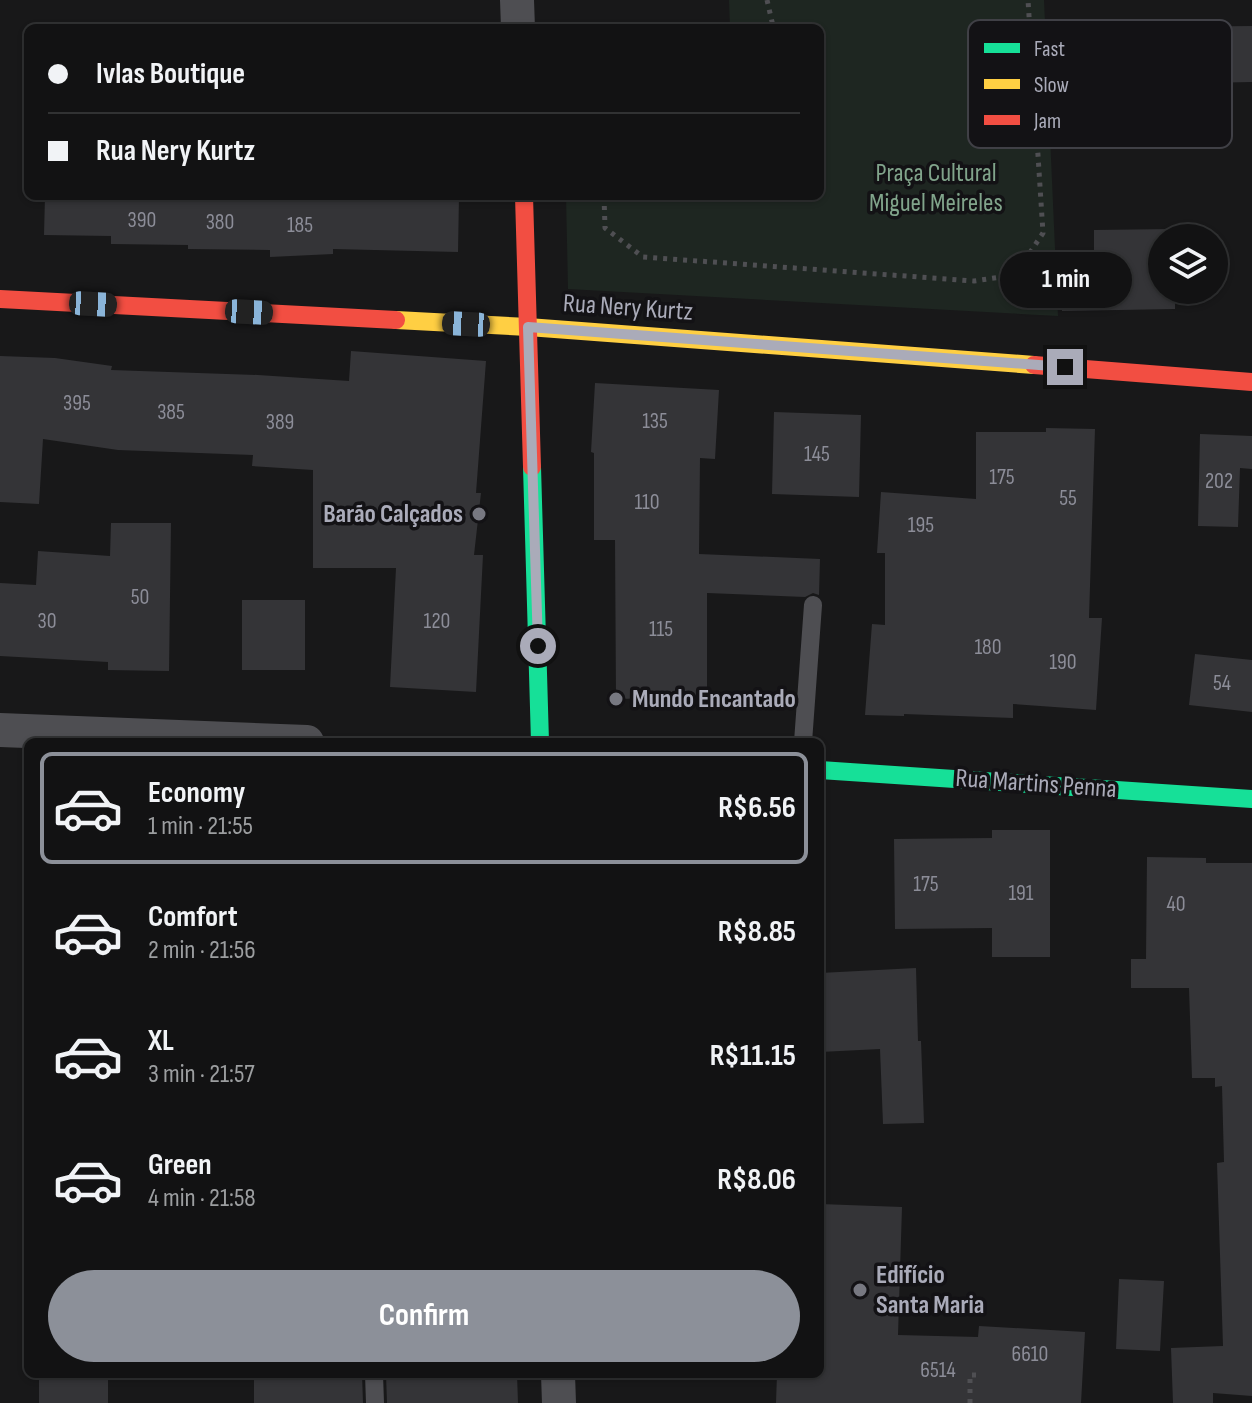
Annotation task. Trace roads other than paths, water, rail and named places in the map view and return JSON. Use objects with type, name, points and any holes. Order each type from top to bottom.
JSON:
[{"type":"street","points":[[517,0],[518,24]]},
{"type":"street","points":[[524,200],[540,738]]},
{"type":"street","name":"Rua Nery Kurtz","points":[[0,299],[528,327],[1252,382]]},
{"type":"street","points":[[0,730],[205,738]]},
{"type":"street","name":"Rua Martins Penna","points":[[824,770],[1252,799]]},
{"type":"street","points":[[558,1378],[559,1403]]},
{"type":"lane","points":[[803,738],[813,605]]},
{"type":"lane","points":[[374,1378],[375,1403]]},
{"type":"place","name":"Barão Calçados","points":[[479,514]]},
{"type":"place","name":"Mundo Encantado","points":[[616,699]]},
{"type":"place","name":"Edifício Santa Maria","points":[[860,1290]]},
{"type":"park label","name":"Praça Cultural Miguel Meireles","points":[[936,188]]}]
